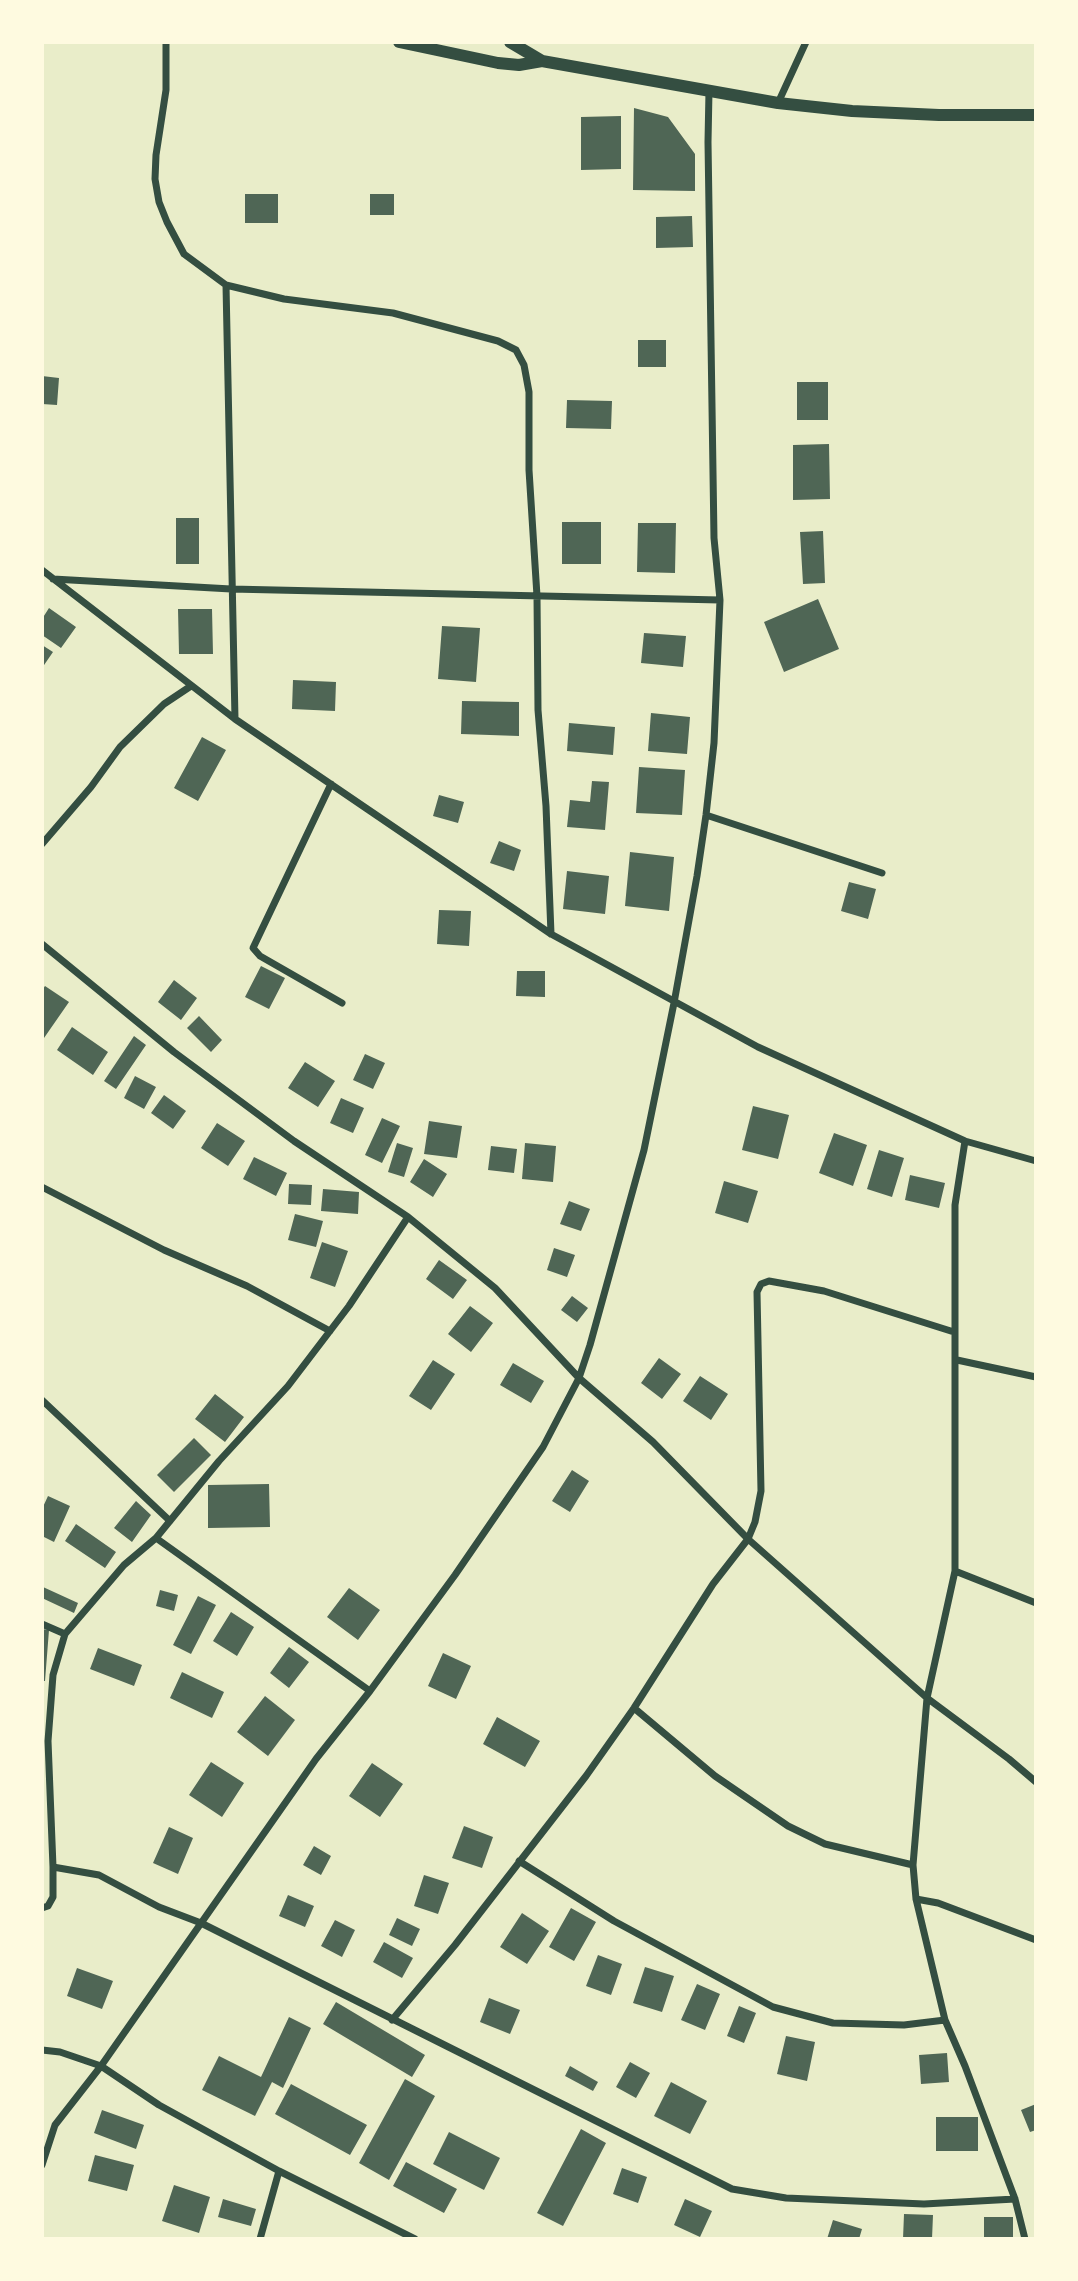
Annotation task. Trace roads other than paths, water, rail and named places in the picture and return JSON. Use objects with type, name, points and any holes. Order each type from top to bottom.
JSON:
[{"type":"main road","points":[[400,42],[498,63],[519,65],[542,61],[778,103],[852,111],[939,115],[1036,115]]},
{"type":"main road","points":[[510,42],[542,61]]},
{"type":"street","points":[[166,42],[166,90],[155,179],[159,202],[184,254],[226,285],[284,299],[393,313],[498,341],[516,350],[524,365],[529,392],[529,470],[537,596],[538,710],[546,806],[551,934]]},
{"type":"street","points":[[778,103],[806,42]]},
{"type":"street","points":[[42,2165],[55,2125],[101,2066],[316,1759],[455,1575],[542,1447],[579,1378],[614,1263],[644,1150],[674,1003],[706,815],[714,743],[720,600],[714,538],[709,91]]},
{"type":"street","points":[[226,285],[235,719]]},
{"type":"street","points":[[43,572],[235,719],[551,934],[758,1047],[965,1141],[1036,1161]]},
{"type":"street","points":[[52,579],[231,589],[720,600]]},
{"type":"street","points":[[42,844],[91,787],[120,747],[164,704],[191,686]]},
{"type":"street","points":[[331,784],[253,948],[260,957],[342,1003]]},
{"type":"street","points":[[706,815],[882,873]]},
{"type":"street","points":[[42,944],[174,1052],[294,1141],[408,1217],[495,1288],[579,1378],[653,1442],[748,1539],[927,1698],[1036,1782]]},
{"type":"street","points":[[965,1141],[955,1205],[955,1571],[927,1698],[913,1865],[916,1899],[944,2020],[965,2066],[1014,2199],[1025,2239]]},
{"type":"street","points":[[42,1187],[164,1250],[247,1286],[330,1331]]},
{"type":"street","points":[[42,1908],[48,1906],[54,1897],[53,1867],[46,1829],[45,1757],[53,1675],[65,1634],[124,1565],[156,1538],[219,1461],[288,1386],[349,1306],[408,1217]]},
{"type":"street","points":[[392,2020],[455,1945],[586,1776],[634,1708],[713,1584],[748,1539],[759,1509],[761,1492],[757,1292],[761,1284],[769,1281],[824,1292],[954,1332]]},
{"type":"street","points":[[957,1360],[1036,1377]]},
{"type":"street","points":[[42,1400],[170,1521]]},
{"type":"street","points":[[156,1538],[370,1691]]},
{"type":"street","points":[[955,1571],[1036,1602]]},
{"type":"street","points":[[42,1624],[65,1634]]},
{"type":"street","points":[[634,1708],[715,1776],[788,1826],[825,1844],[913,1865]]},
{"type":"street","points":[[519,1861],[614,1921],[773,2007],[833,2023],[904,2025],[944,2020]]},
{"type":"street","points":[[53,1867],[99,1875],[159,1907],[201,1923],[732,2189],[786,2198],[925,2204],[1014,2199]]},
{"type":"street","points":[[916,1899],[938,1903],[1036,1940]]},
{"type":"street","points":[[42,2050],[101,2066],[159,2105],[279,2171],[415,2239]]},
{"type":"street","points":[[260,2239],[279,2171]]}]
